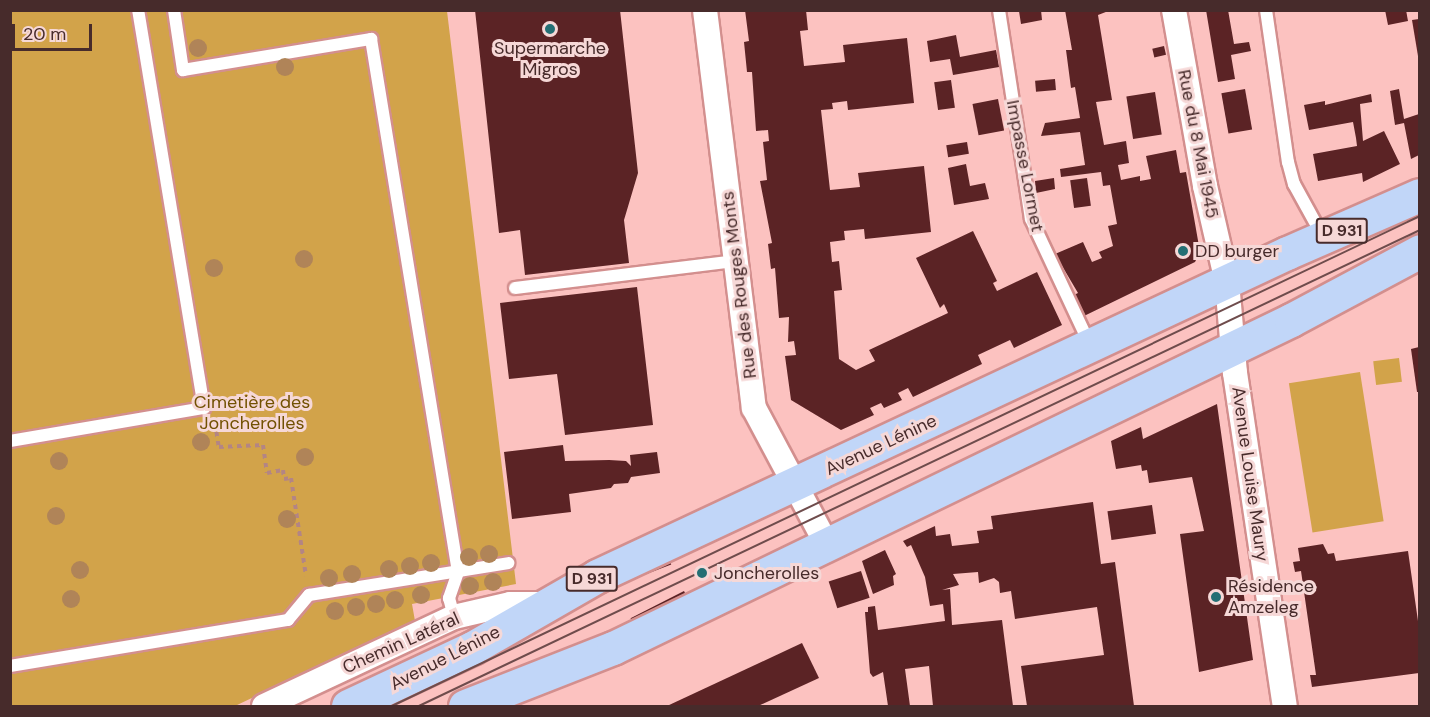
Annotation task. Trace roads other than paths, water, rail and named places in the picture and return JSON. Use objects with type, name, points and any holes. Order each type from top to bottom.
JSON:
[{"type":"main road","name":"Avenue Lénine","points":[[348,706],[471,648],[545,604],[796,484],[1227,282],[1419,195]]},
{"type":"main road","points":[[465,706],[613,648],[1233,348],[1419,251]]},
{"type":"street","name":"Rue des Rouges Monts","points":[[705,10],[707,77],[736,261],[736,336],[755,413],[796,484],[826,543]]},
{"type":"street","name":"Rue du 8 Mai 1945","points":[[1174,10],[1205,186],[1227,282],[1233,348]]},
{"type":"street","name":"Avenue Louise Maury","points":[[1233,348],[1285,706]]},
{"type":"street","name":"Chemin Latéral","points":[[264,706],[454,616],[510,604],[545,604]]},
{"type":"lane","points":[[10,441],[204,408],[138,10]]},
{"type":"lane","points":[[174,10],[183,69],[371,39],[458,572],[449,598],[454,616]]},
{"type":"lane","name":"Impasse Lormet","points":[[999,10],[1031,219],[1091,346]]},
{"type":"lane","points":[[1266,10],[1294,184],[1324,239]]},
{"type":"lane","points":[[515,288],[684,262],[736,261]]},
{"type":"lane","points":[[10,666],[288,620],[309,595],[508,563]]},
{"type":"tram line","points":[[392,706],[1420,216]]},
{"type":"tram line","points":[[419,706],[1420,230]]},
{"type":"place","name":"Supermarche Migros","points":[[550,29]]},
{"type":"place","name":"DD burger","points":[[1183,251]]},
{"type":"place","name":"Joncherolles","points":[[702,573]]},
{"type":"place","name":"Résidence Amzeleg","points":[[1216,597]]},
{"type":"park label","name":"Cimetière des Joncherolles","points":[[252,413]]}]
